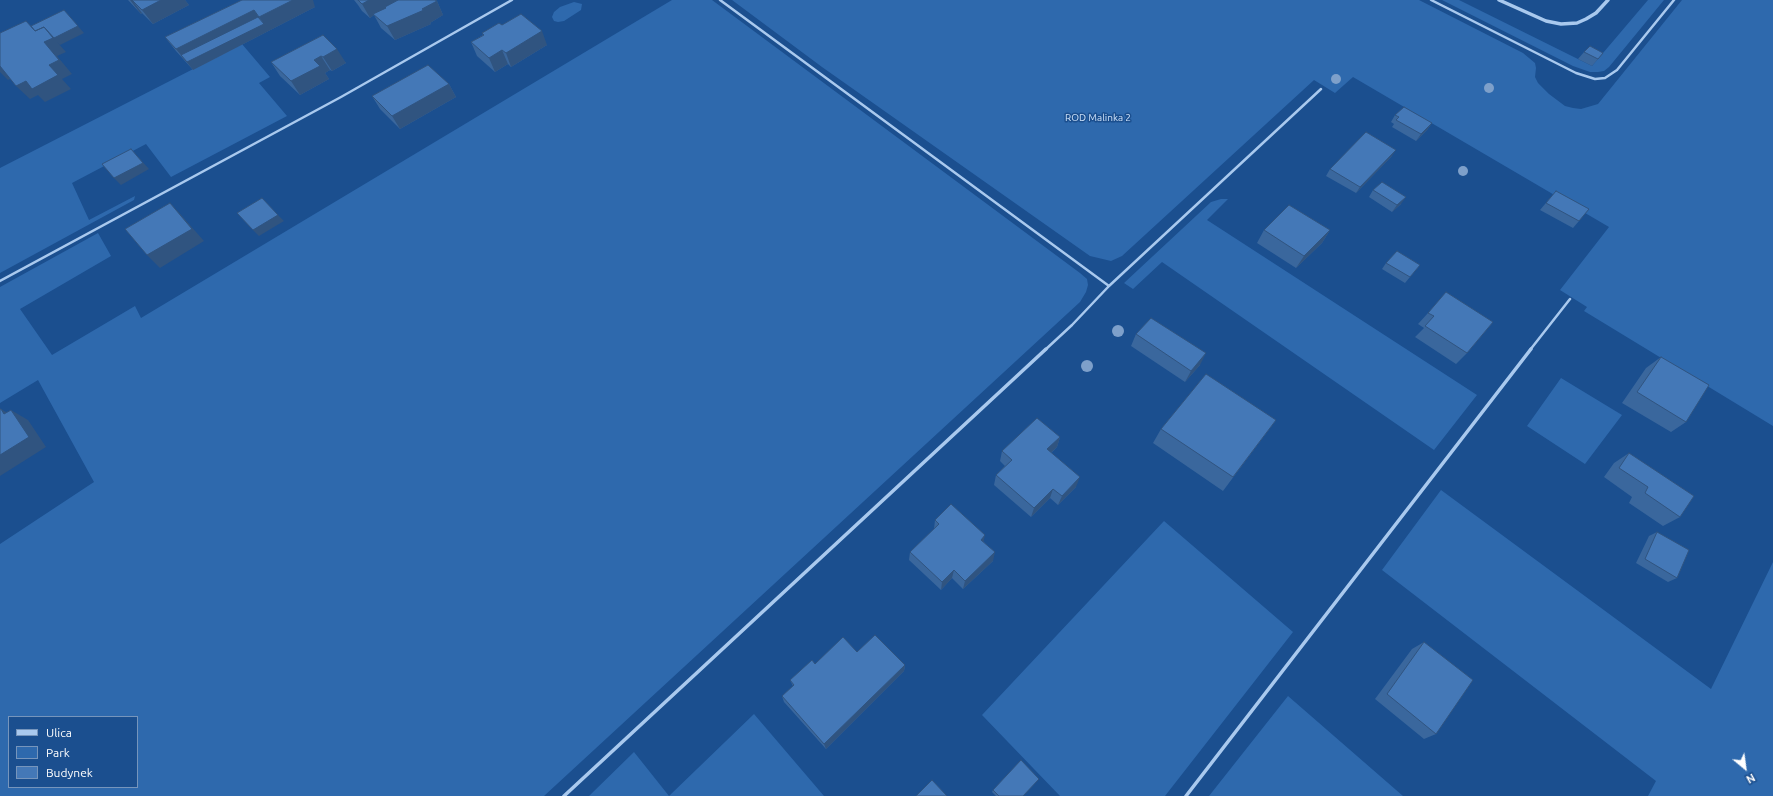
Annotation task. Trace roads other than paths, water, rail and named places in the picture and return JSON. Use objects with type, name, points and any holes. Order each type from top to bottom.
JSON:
[{"type":"street","points":[[1499,0],[1546,21],[1561,24],[1577,23],[1586,19],[1596,13],[1608,0]]},
{"type":"lane","points":[[0,281],[341,97],[512,0]]},
{"type":"lane","points":[[720,0],[1109,286]]},
{"type":"lane","points":[[1431,0],[1576,73],[1595,79],[1605,78],[1616,70],[1674,0]]},
{"type":"lane","points":[[564,796],[1072,325],[1109,286],[1321,89]]},
{"type":"lane","points":[[1186,796],[1570,299]]},
{"type":"park label","name":"ROD Malinka 2","points":[[1098,118]]}]
